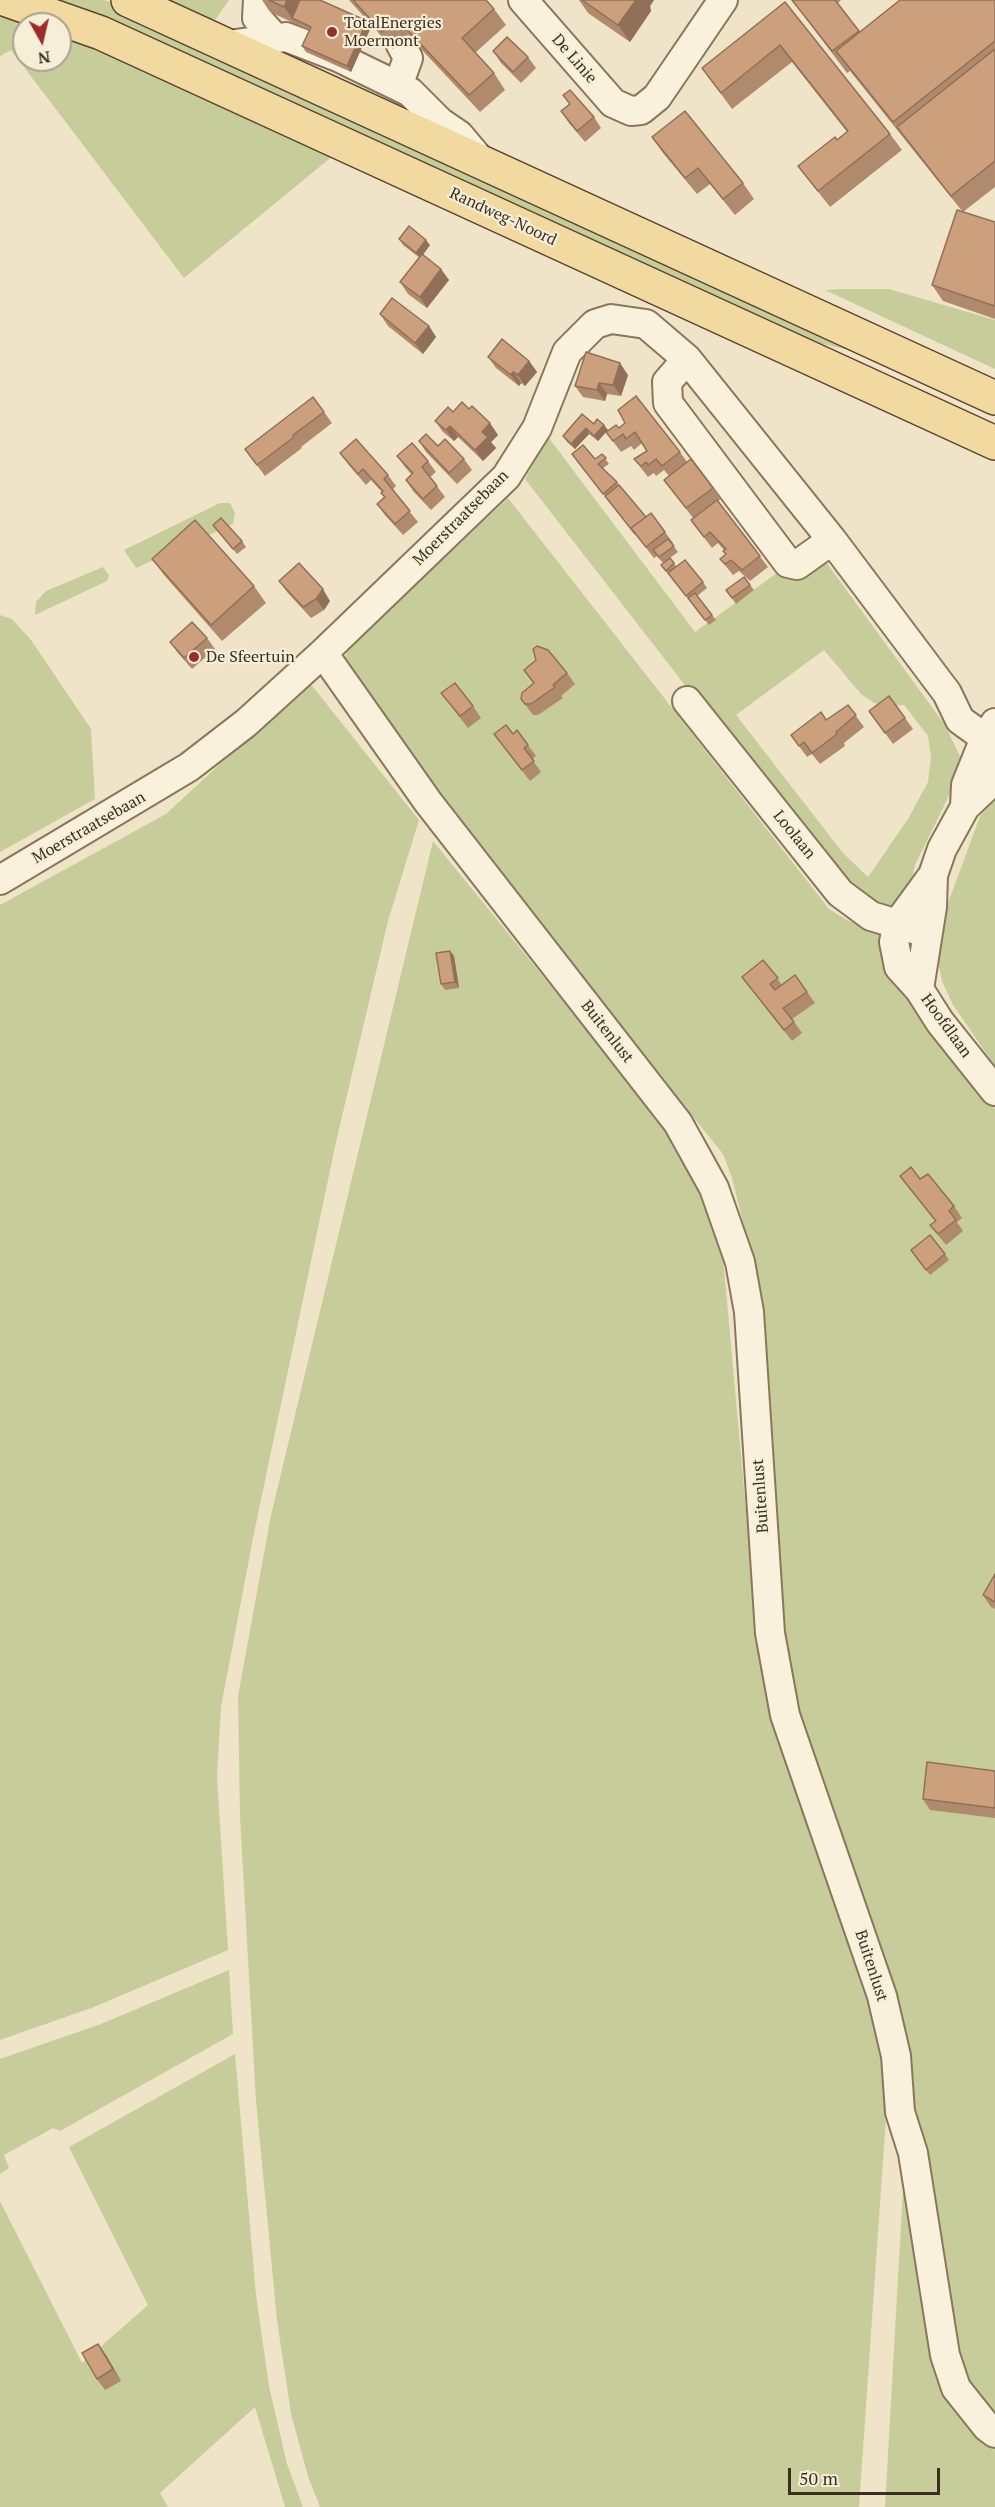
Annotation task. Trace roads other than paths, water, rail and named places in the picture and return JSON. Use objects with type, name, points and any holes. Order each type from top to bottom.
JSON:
[{"type":"main road","name":"Randweg-Noord","points":[[7,0],[101,33],[995,443]]},
{"type":"main road","points":[[128,0],[995,398]]},
{"type":"street","points":[[258,0],[257,18],[275,38]]},
{"type":"street","name":"De Linie","points":[[523,0],[613,104],[631,111],[641,110],[657,97],[723,0]]},
{"type":"street","points":[[228,45],[275,38],[298,40],[398,86],[410,92],[440,122],[459,135],[482,163]]},
{"type":"street","points":[[398,86],[408,57],[400,43]]},
{"type":"street","name":"Moerstraatsebaan","points":[[0,880],[189,767],[246,723],[323,653],[506,477],[537,428],[567,352],[595,324],[611,319],[646,324],[687,359],[832,540],[947,693],[978,713],[992,731]]},
{"type":"street","points":[[687,359],[667,382],[668,403],[788,563],[797,565],[832,540]]},
{"type":"street","name":"Buitenlust","points":[[323,653],[428,802],[678,1123],[714,1188],[740,1262],[749,1312],[770,1633],[785,1715],[882,1996],[896,2056],[900,2112],[913,2153],[945,2355],[956,2388],[987,2427],[995,2433]]},
{"type":"street","name":"Loolaan","points":[[687,701],[840,893],[871,916],[927,933]]},
{"type":"street","name":"Hoofdlaan","points":[[965,807],[966,785],[992,731]]},
{"type":"street","name":"Hoofdlaan","points":[[919,989],[932,907],[933,875],[942,849],[965,807],[984,789],[995,769]]},
{"type":"street","name":"Hoofdlaan","points":[[933,875],[897,923],[894,942],[899,967],[919,989],[940,1022],[995,1091]]},
{"type":"place","name":"TotalEnergies Moermont","points":[[332,32]]},
{"type":"place","name":"De Sfeertuin","points":[[194,657]]}]
